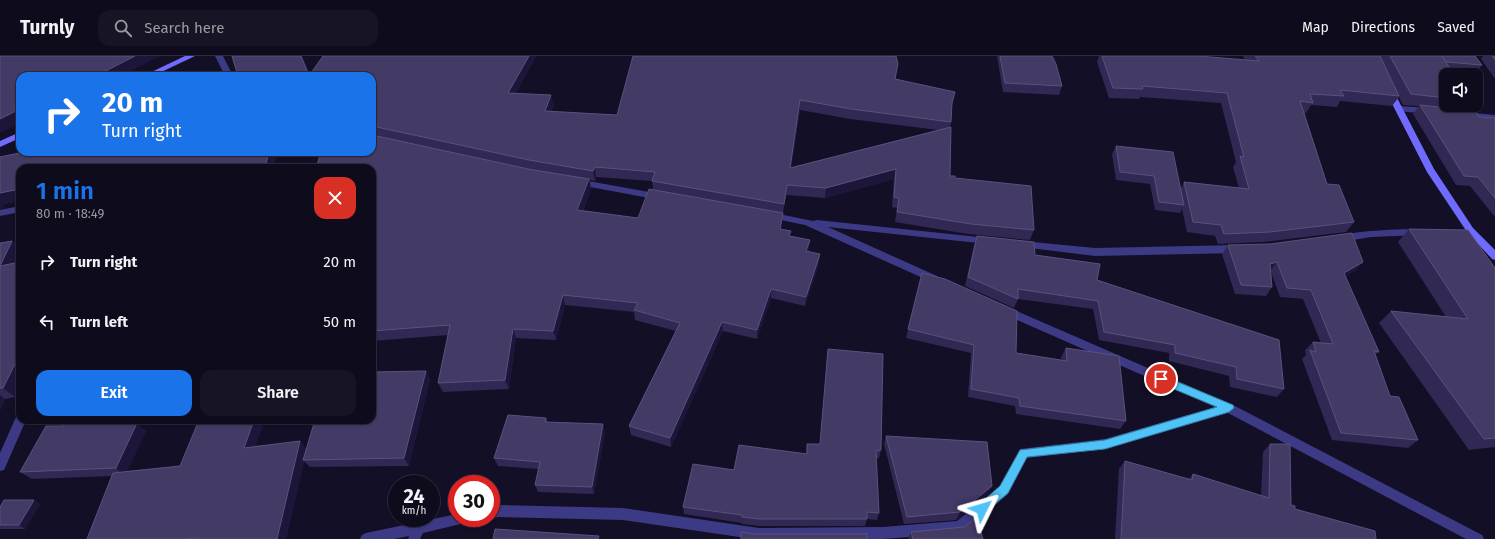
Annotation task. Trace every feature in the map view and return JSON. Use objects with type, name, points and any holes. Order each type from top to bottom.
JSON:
[{"type":"street","points":[[155,72],[189,56]]},
{"type":"street","points":[[219,56],[227,72]]},
{"type":"street","points":[[1386,82],[1430,170],[1470,230],[1495,256]]},
{"type":"street","points":[[1400,108],[1439,112]]},
{"type":"street","points":[[1455,114],[1495,118]]},
{"type":"street","points":[[0,144],[16,137]]},
{"type":"street","points":[[569,181],[669,198]]},
{"type":"street","points":[[0,213],[16,211]]},
{"type":"street","points":[[761,214],[807,222],[1095,252],[1247,248]]},
{"type":"street","points":[[807,222],[945,283]]},
{"type":"street","points":[[1455,231],[1470,230]]},
{"type":"street","points":[[1332,240],[1371,234],[1432,232]]},
{"type":"street","points":[[996,306],[1229,408],[1478,539]]},
{"type":"street","points":[[500,511],[623,514],[759,534],[883,536],[960,527],[1004,490],[1024,453],[1105,444],[1229,408]]},
{"type":"street","points":[[0,466],[18,424]]},
{"type":"street","points":[[366,539],[416,533],[448,523]]},
{"type":"building","points":[[0,56],[135,56],[104,72],[16,72],[16,111],[0,119]]},
{"type":"building","points":[[232,56],[301,56],[307,72],[237,72]]},
{"type":"building","points":[[323,56],[529,56],[508,93],[551,95],[545,111],[617,115],[633,56],[896,56],[898,64],[895,79],[955,92],[952,103],[951,122],[851,109],[800,100],[790,168],[951,127],[950,176],[955,176],[955,178],[1031,186],[1034,230],[971,224],[897,212],[899,198],[894,197],[896,169],[826,188],[787,185],[784,204],[652,181],[655,172],[595,167],[593,171],[529,160],[376,127],[376,72],[312,72]]},
{"type":"building","points":[[1000,56],[1052,56],[1056,64],[1062,86],[1005,83]]},
{"type":"building","points":[[1102,56],[1198,56],[1259,61],[1255,56],[1380,56],[1399,96],[1340,90],[1344,96],[1310,94],[1313,103],[1300,101],[1327,184],[1339,185],[1354,222],[1270,232],[1224,234],[1221,225],[1193,222],[1184,182],[1249,189],[1240,156],[1244,157],[1227,93],[1142,86],[1143,89],[1113,88]]},
{"type":"building","points":[[1390,56],[1442,56],[1450,68],[1439,68],[1439,97],[1411,94]]},
{"type":"building","points":[[1442,56],[1475,56],[1482,65],[1446,62]]},
{"type":"building","points":[[1420,105],[1439,107],[1439,112],[1476,112],[1479,117],[1495,118],[1495,198],[1478,177],[1464,176]]},
{"type":"building","points":[[376,136],[528,169],[589,179],[577,210],[638,218],[649,189],[783,213],[780,229],[791,231],[789,236],[810,240],[806,251],[820,254],[806,297],[771,289],[757,330],[722,322],[670,438],[629,426],[680,323],[634,310],[638,303],[563,295],[553,331],[513,329],[505,380],[438,383],[450,325],[376,331],[376,164],[317,164],[320,156],[376,156]]},
{"type":"building","points":[[1116,146],[1173,152],[1184,205],[1159,202],[1154,176],[1120,172]]},
{"type":"building","points":[[16,154],[16,156],[268,156],[266,164],[16,164],[16,190],[0,193],[0,157]]},
{"type":"building","points":[[1409,229],[1468,230],[1495,268],[1495,438],[1484,439],[1391,311],[1468,319]]},
{"type":"building","points":[[1352,233],[1363,262],[1344,273],[1379,352],[1374,351],[1390,396],[1399,397],[1418,440],[1341,433],[1310,350],[1316,352],[1313,342],[1333,344],[1311,290],[1287,288],[1277,262],[1270,264],[1272,287],[1241,285],[1228,245],[1270,244]]},
{"type":"building","points":[[977,236],[1034,242],[1035,255],[1100,264],[1097,280],[1279,340],[1284,389],[1237,379],[1236,367],[1175,353],[1175,345],[1104,332],[1098,301],[1018,289],[1018,299],[968,277]]},
{"type":"building","points":[[12,241],[0,266],[0,243]]},
{"type":"building","points":[[16,263],[16,362],[3,388],[0,388],[0,266]]},
{"type":"building","points":[[922,273],[945,279],[1017,311],[1016,353],[1067,361],[1066,348],[1119,356],[1126,421],[1020,406],[1019,398],[971,389],[974,345],[908,329]]},
{"type":"building","points":[[828,349],[883,354],[881,450],[876,451],[879,513],[867,512],[867,519],[759,519],[742,517],[742,515],[683,507],[693,464],[734,470],[739,445],[807,454],[807,444],[820,444]]},
{"type":"building","points":[[426,371],[404,458],[303,460],[314,424],[376,424],[376,372]]},
{"type":"building","points":[[508,415],[546,418],[545,422],[603,424],[592,487],[535,485],[540,462],[494,458]]},
{"type":"building","points":[[64,424],[137,424],[116,468],[20,472],[46,426],[63,426]]},
{"type":"building","points":[[197,424],[253,424],[244,448],[300,441],[277,539],[87,539],[113,473],[180,466]]},
{"type":"building","points":[[886,436],[987,442],[992,486],[960,512],[907,517]]},
{"type":"building","points":[[1270,444],[1290,444],[1291,505],[1295,506],[1295,509],[1375,531],[1376,539],[1121,539],[1125,461],[1192,480],[1193,474],[1269,498]]},
{"type":"building","points":[[4,500],[34,500],[19,525],[0,525],[0,507]]},
{"type":"building","points":[[977,518],[983,539],[913,539],[911,532],[964,527]]},
{"type":"building","points":[[495,529],[599,536],[598,539],[493,539]]},
{"type":"building","points":[[741,532],[753,534],[867,534],[867,539],[741,539]]},
{"type":"route","points":[[982,509],[1004,490],[1024,453],[1105,444],[1229,408],[1161,379]]}]
